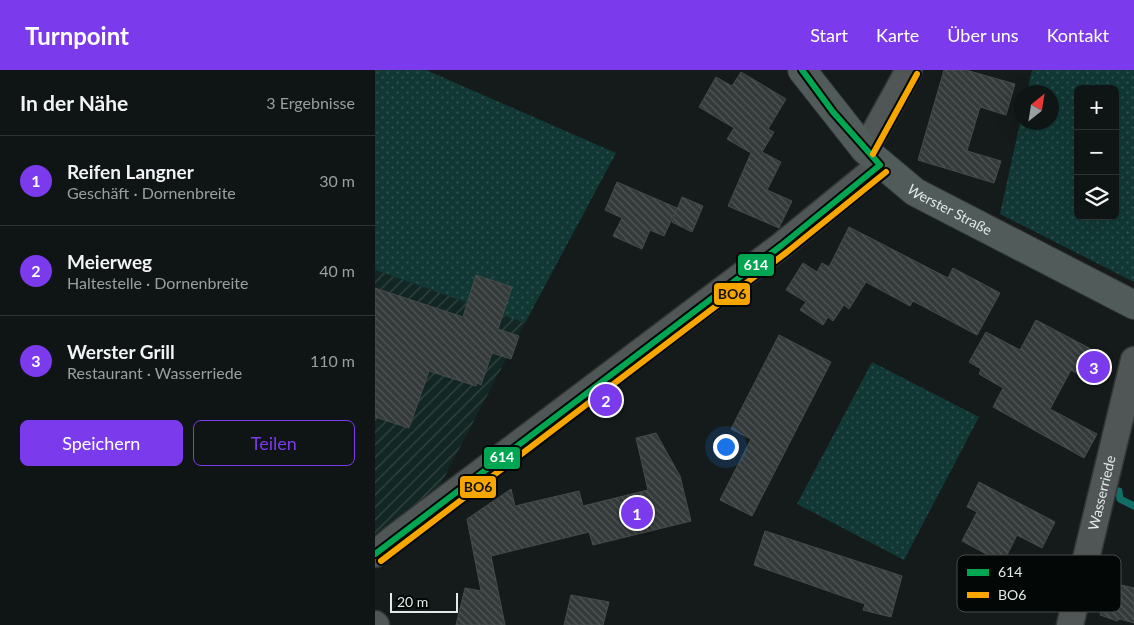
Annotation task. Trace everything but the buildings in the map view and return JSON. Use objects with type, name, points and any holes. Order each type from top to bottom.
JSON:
[{"type":"main road","name":"Werster Straße","points":[[802,70],[873,158],[915,192],[1134,305]]},
{"type":"street","points":[[381,542],[782,245],[873,158],[909,70]]},
{"type":"street","name":"Wasserriede","points":[[1087,555],[1134,360]]},
{"type":"street","name":"Wasserriede","points":[[1070,625],[1073,612]]},
{"type":"shaded area","points":[[375,70],[426,70],[616,153],[525,323],[375,270]]},
{"type":"shaded area","points":[[1032,70],[1134,70],[1134,282],[1000,214],[1018,130],[1059,130],[1059,85],[1029,85]]},
{"type":"shaded area","points":[[375,270],[525,323],[432,501],[375,544]]},
{"type":"shaded area","points":[[872,362],[979,417],[904,560],[797,504]]},
{"type":"waterway","points":[[1119,491],[1120,499],[1134,506]]},
{"type":"transit line","name":"614","points":[[802,70],[833,112],[880,165]]},
{"type":"transit line","name":"BO6","points":[[873,154],[917,74]]},
{"type":"transit line","name":"614","points":[[375,554],[782,245],[880,165]]},
{"type":"transit line","name":"BO6","points":[[381,561],[787,252],[886,172]]},
{"type":"place","name":"Werster Grill","points":[[1094,367]]},
{"type":"place","name":"Meierweg","points":[[606,400]]},
{"type":"place","name":"Reifen Langner","points":[[637,513]]}]
